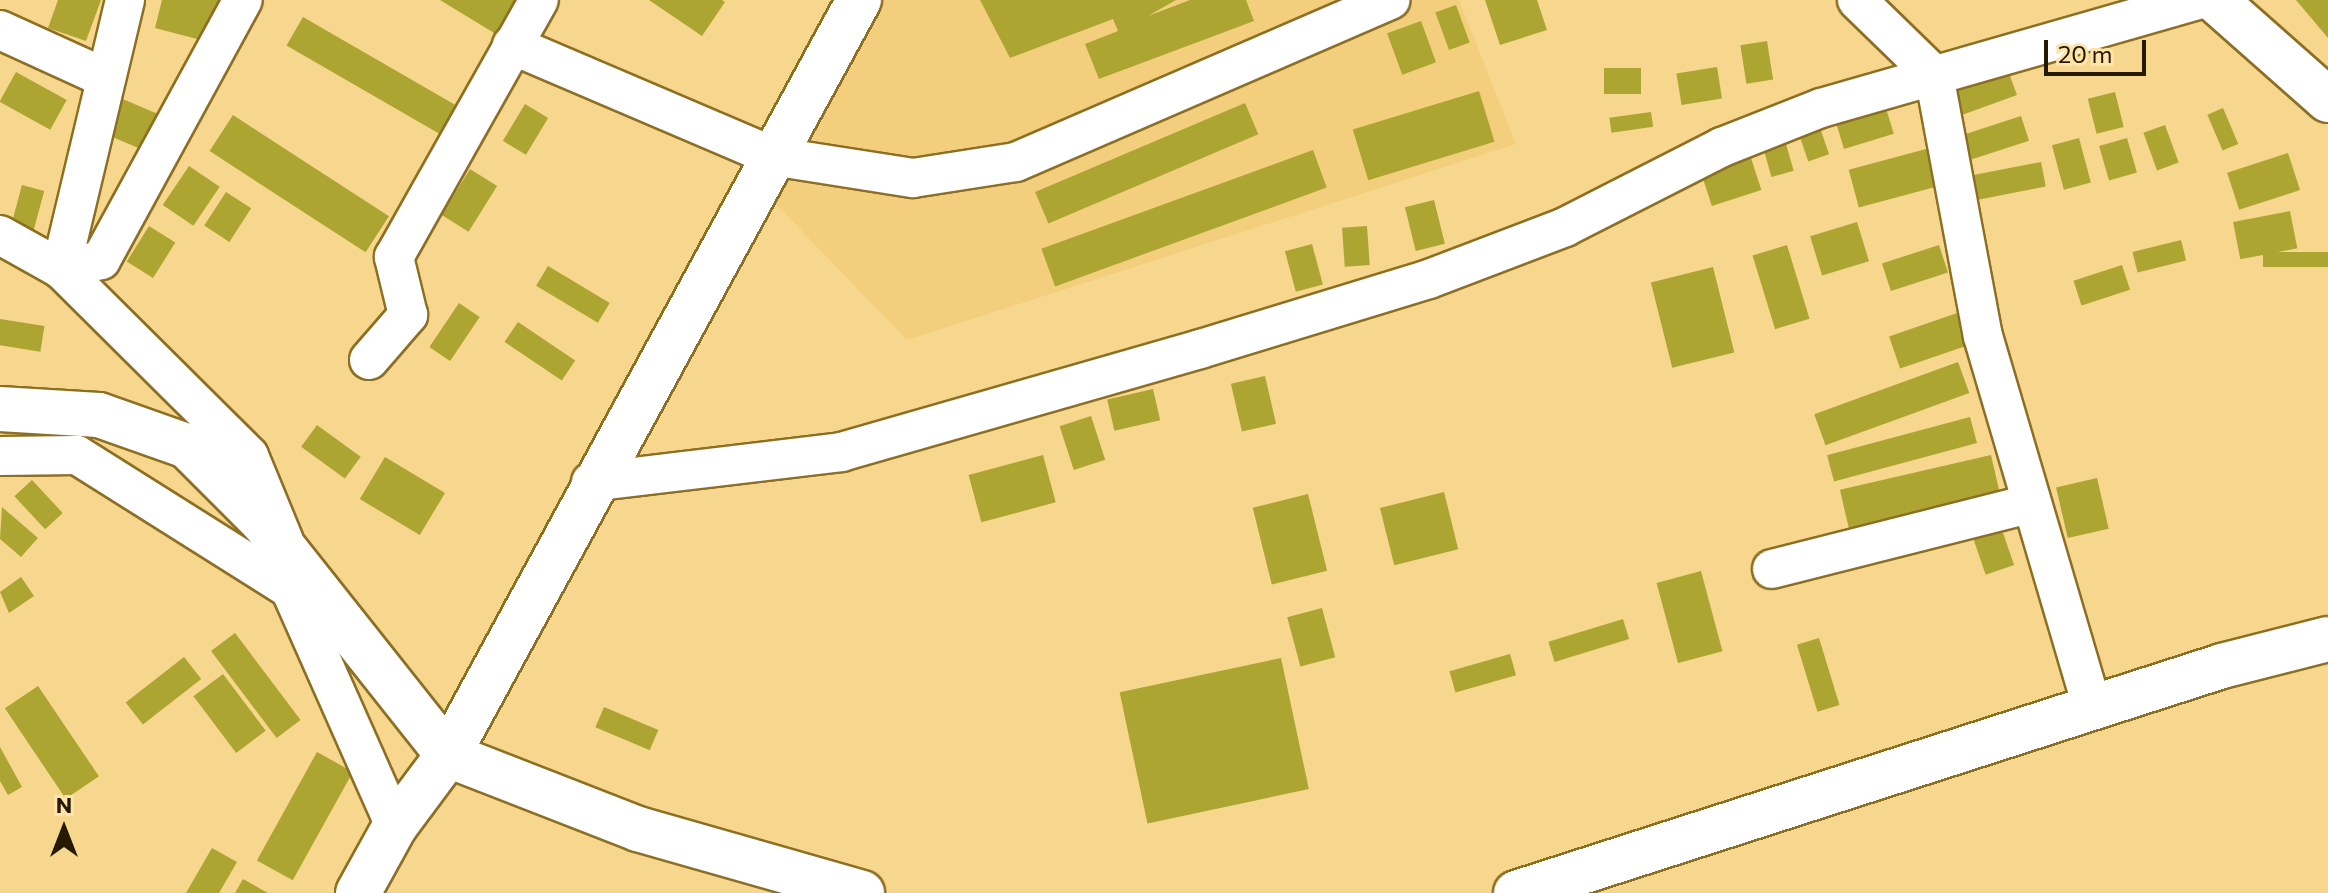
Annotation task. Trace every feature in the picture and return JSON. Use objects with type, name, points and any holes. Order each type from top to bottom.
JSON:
[{"type":"street","points":[[61,269],[103,77],[125,0]]},
{"type":"street","points":[[61,269],[101,260],[243,0]]},
{"type":"street","points":[[369,360],[408,315],[394,257],[539,0]]},
{"type":"street","points":[[512,45],[772,156],[913,178],[969,174],[1016,162],[1391,0]]},
{"type":"street","points":[[1857,0],[1934,75],[1983,336],[2093,710]]},
{"type":"street","points":[[591,482],[841,452],[1246,335],[1429,279],[1565,227],[1722,147],[1934,75],[2198,0]]},
{"type":"street","points":[[2215,0],[2328,100]]},
{"type":"street","points":[[358,893],[395,826],[448,755],[591,482],[856,1]]},
{"type":"street","points":[[0,30],[103,77]]},
{"type":"street","points":[[0,235],[61,269],[249,456],[290,555]]},
{"type":"street","points":[[0,409],[99,415],[187,446],[290,555],[448,755],[638,829],[862,893]]},
{"type":"street","points":[[0,456],[77,455],[290,589],[395,826]]},
{"type":"street","points":[[1772,569],[2032,503]]},
{"type":"street","points":[[1516,893],[2328,639]]},
{"type":"shaded area","points":[[878,0],[1459,0],[1516,144],[907,340],[772,200]]},
{"type":"building","points":[[58,0],[101,0],[86,41],[48,28]]},
{"type":"building","points":[[162,0],[228,0],[216,44],[155,28]]},
{"type":"building","points":[[440,0],[528,0],[504,39]]},
{"type":"building","points":[[649,0],[722,0],[725,2],[702,36]]},
{"type":"building","points":[[980,0],[1176,0],[1148,16],[1190,0],[1246,0],[1254,21],[1099,79],[1085,44],[1118,31],[1113,19],[1010,58]]},
{"type":"building","points":[[1485,0],[1537,0],[1547,30],[1500,45]]},
{"type":"building","points":[[2296,0],[2328,0],[2328,38]]},
{"type":"building","points":[[1456,5],[1470,43],[1449,50],[1435,13]]},
{"type":"building","points":[[303,17],[462,109],[446,138],[286,46]]},
{"type":"building","points":[[1421,21],[1436,62],[1402,75],[1387,33]]},
{"type":"building","points":[[1767,41],[1773,80],[1746,84],[1740,45]]},
{"type":"building","points":[[2006,65],[2017,95],[1950,119],[1939,89]]},
{"type":"building","points":[[1717,67],[1722,99],[1682,105],[1677,73]]},
{"type":"building","points":[[1604,68],[1641,68],[1641,94],[1604,94]]},
{"type":"building","points":[[16,72],[67,100],[50,130],[0,102]]},
{"type":"building","points":[[1479,91],[1494,142],[1368,180],[1353,130]]},
{"type":"building","points":[[2115,92],[2124,127],[2097,134],[2088,99]]},
{"type":"building","points":[[111,94],[163,116],[147,152],[96,130]]},
{"type":"building","points":[[1245,103],[1258,134],[1048,223],[1035,192]]},
{"type":"building","points":[[525,104],[548,118],[526,155],[503,141]]},
{"type":"building","points":[[1885,105],[1894,134],[1844,149],[1835,120]]},
{"type":"building","points":[[2223,108],[2238,144],[2223,151],[2207,115]]},
{"type":"building","points":[[1651,112],[1653,127],[1611,133],[1609,118]]},
{"type":"building","points":[[233,115],[389,216],[366,252],[210,151]]},
{"type":"building","points":[[2021,116],[2029,141],[1969,160],[1961,135]]},
{"type":"building","points":[[1819,125],[1829,154],[1808,161],[1798,132]]},
{"type":"building","points":[[2165,125],[2179,163],[2157,170],[2143,133]]},
{"type":"building","points":[[1784,137],[1794,171],[1772,177],[1762,143]]},
{"type":"building","points":[[2079,138],[2091,182],[2064,190],[2052,145]]},
{"type":"building","points":[[2127,138],[2137,173],[2109,181],[2099,146]]},
{"type":"building","points":[[1926,149],[1936,187],[1859,207],[1849,170]]},
{"type":"building","points":[[1313,150],[1327,188],[1055,286],[1041,249]]},
{"type":"building","points":[[1749,152],[1761,190],[1712,206],[1700,168]]},
{"type":"building","points":[[2288,153],[2300,190],[2239,210],[2227,173]]},
{"type":"building","points":[[2041,162],[2046,187],[1977,200],[1972,175]]},
{"type":"building","points":[[189,166],[220,187],[193,226],[163,205]]},
{"type":"building","points":[[470,169],[497,186],[469,232],[441,215]]},
{"type":"building","points":[[22,185],[44,191],[34,231],[11,225]]},
{"type":"building","points":[[226,192],[251,208],[229,242],[204,226]]},
{"type":"building","points":[[1434,200],[1445,244],[1416,251],[1405,207]]},
{"type":"building","points":[[2290,211],[2297,248],[2240,259],[2233,222]]},
{"type":"building","points":[[1857,222],[1869,261],[1822,276],[1810,236]]},
{"type":"building","points":[[149,226],[175,242],[153,278],[127,262]]},
{"type":"building","points":[[1367,226],[1370,265],[1345,267],[1342,228]]},
{"type":"building","points":[[2181,240],[2186,260],[2138,272],[2132,252]]},
{"type":"building","points":[[1312,244],[1323,285],[1296,292],[1285,251]]},
{"type":"building","points":[[1787,245],[1810,319],[1775,329],[1753,256]]},
{"type":"building","points":[[1939,245],[1948,273],[1891,291],[1882,264]]},
{"type":"building","points":[[2263,252],[2328,252],[2328,267],[2263,267]]},
{"type":"building","points":[[2122,265],[2130,290],[2082,305],[2073,281]]},
{"type":"building","points":[[548,266],[610,303],[598,323],[536,286]]},
{"type":"building","points":[[1713,267],[1734,352],[1672,368],[1651,282]]},
{"type":"building","points":[[459,303],[480,317],[450,361],[429,347]]},
{"type":"building","points":[[1960,312],[1971,344],[1900,369],[1889,336]]},
{"type":"building","points":[[0,319],[44,326],[40,352],[0,345]]},
{"type":"building","points":[[518,322],[575,361],[562,380],[505,342]]},
{"type":"building","points":[[1958,362],[1969,393],[1826,445],[1814,414]]},
{"type":"building","points":[[1265,376],[1276,424],[1242,432],[1231,384]]},
{"type":"building","points":[[1153,389],[1160,420],[1114,431],[1107,400]]},
{"type":"building","points":[[1091,416],[1105,460],[1074,470],[1060,426]]},
{"type":"building","points":[[1970,417],[1977,443],[1834,481],[1827,455]]},
{"type":"building","points":[[317,425],[361,457],[345,479],[301,447]]},
{"type":"building","points":[[1043,455],[1056,502],[981,522],[969,475]]},
{"type":"building","points":[[1991,455],[2000,494],[1849,529],[1840,490]]},
{"type":"building","points":[[385,457],[445,493],[420,535],[360,499]]},
{"type":"building","points":[[2097,478],[2109,529],[2068,538],[2056,487]]},
{"type":"building","points":[[32,480],[63,513],[45,529],[14,496]]},
{"type":"building","points":[[1444,492],[1458,549],[1394,565],[1380,508]]},
{"type":"building","points":[[1308,494],[1327,571],[1272,584],[1253,508]]},
{"type":"building","points":[[2,507],[38,538],[21,557],[0,539]]},
{"type":"building","points":[[2002,530],[2014,565],[1986,575],[1974,540]]},
{"type":"building","points":[[1701,571],[1722,651],[1678,663],[1657,583]]},
{"type":"building","points":[[21,577],[34,596],[9,613],[0,592]]},
{"type":"building","points":[[1322,608],[1335,657],[1300,667],[1287,617]]},
{"type":"building","points":[[1623,619],[1629,639],[1555,662],[1548,642]]},
{"type":"building","points":[[235,633],[301,720],[277,738],[211,651]]},
{"type":"building","points":[[1819,638],[1839,705],[1817,712],[1797,645]]},
{"type":"building","points":[[1510,654],[1516,675],[1456,693],[1449,671]]},
{"type":"building","points":[[184,657],[201,679],[143,725],[126,703]]},
{"type":"building","points":[[1281,658],[1309,789],[1147,823],[1120,692]]},
{"type":"building","points":[[223,674],[266,731],[236,753],[193,696]]},
{"type":"building","points":[[38,686],[99,776],[66,799],[5,708]]},
{"type":"building","points":[[604,707],[658,730],[650,750],[595,727]]},
{"type":"building","points":[[0,747],[22,787],[8,795],[0,781]]},
{"type":"building","points":[[317,752],[353,772],[293,880],[257,860]]},
{"type":"building","points":[[212,848],[237,862],[219,893],[186,893]]},
{"type":"building","points":[[243,879],[268,893],[235,893]]}]
